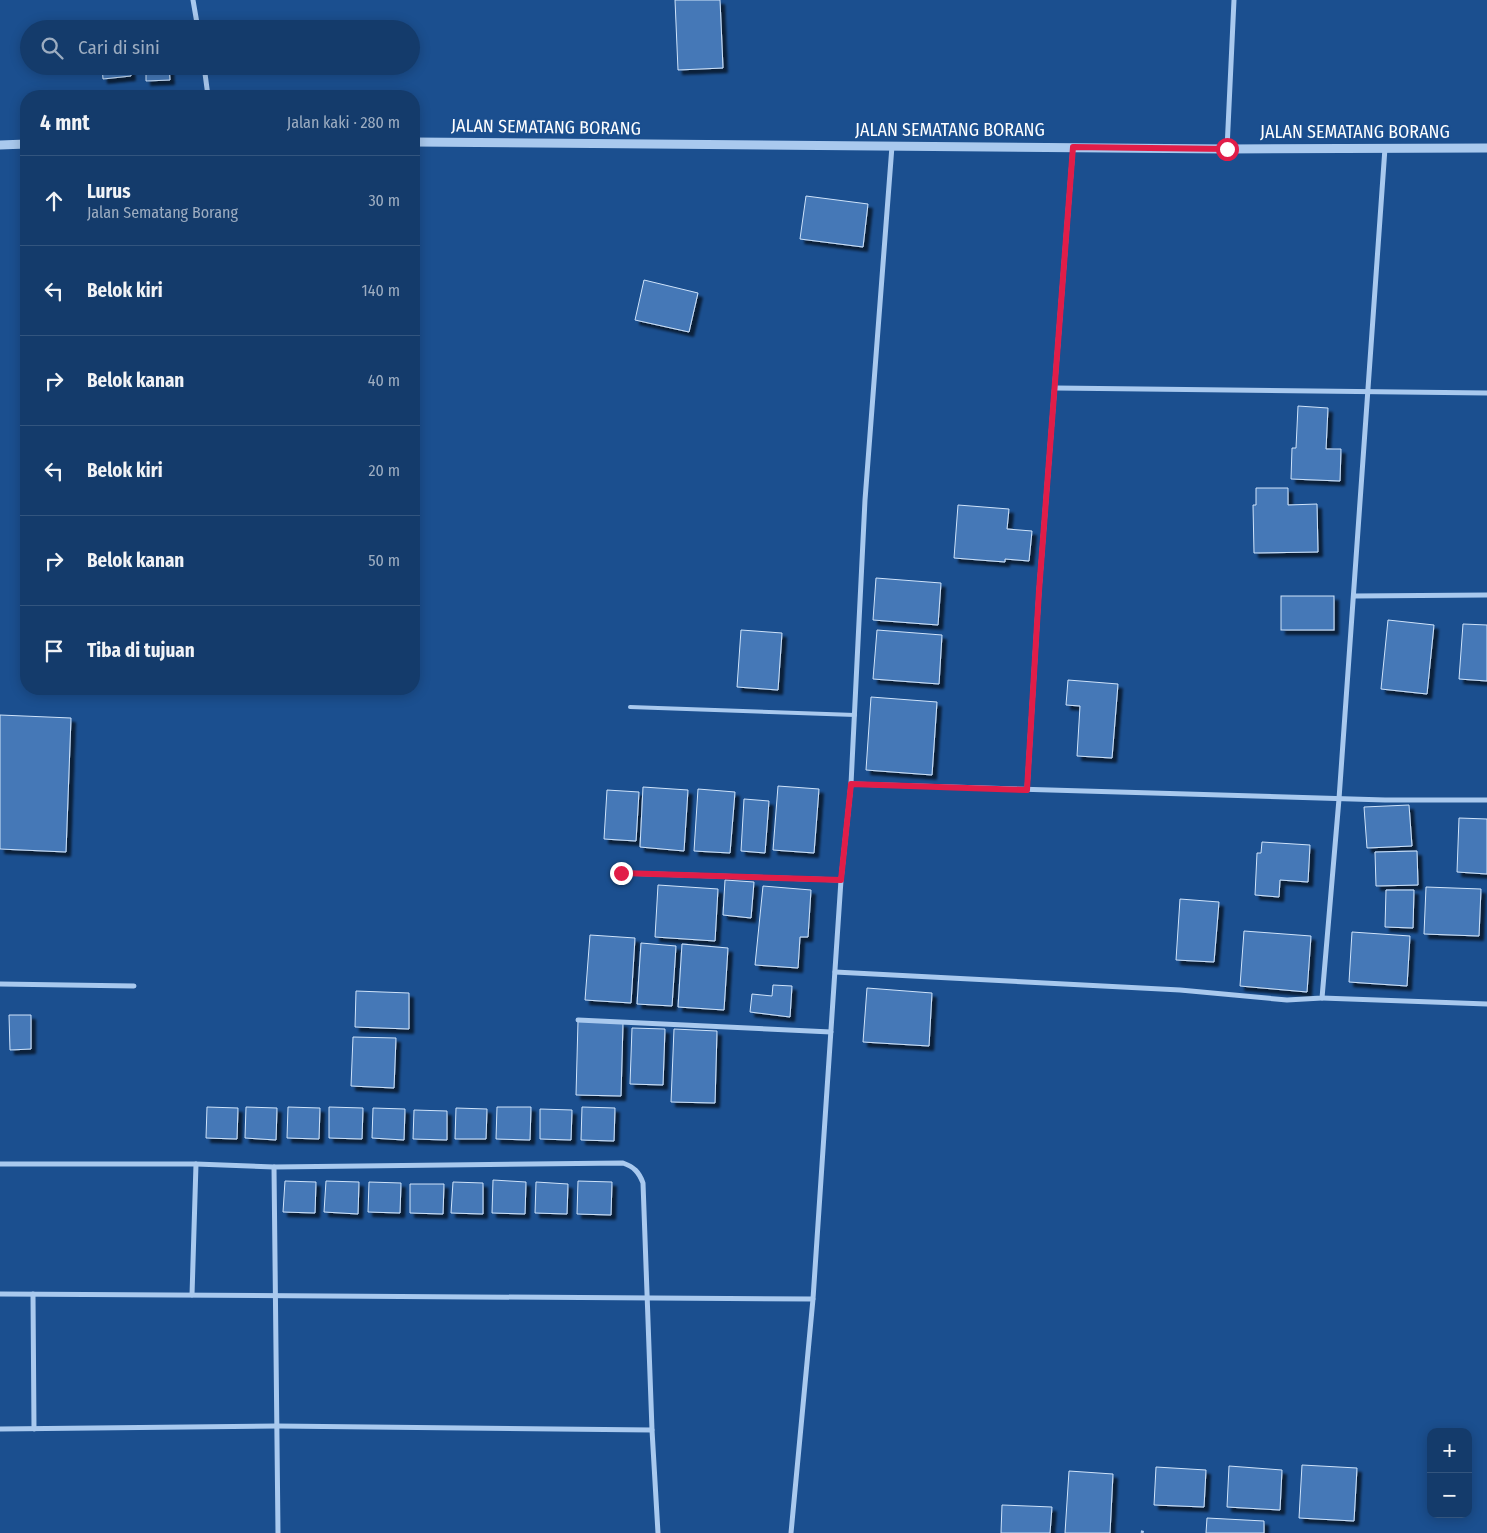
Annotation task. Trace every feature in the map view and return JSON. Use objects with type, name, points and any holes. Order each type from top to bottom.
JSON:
[{"type":"street","points":[[193,0],[196,20]]},
{"type":"street","points":[[1227,149],[1234,0]]},
{"type":"street","points":[[205,75],[207,90]]},
{"type":"street","name":"JALAN SEMATANG BORANG","points":[[420,142],[1227,149],[1487,148]]},
{"type":"street","points":[[0,145],[20,144]]},
{"type":"street","points":[[791,1533],[813,1299],[841,880],[851,784],[865,500],[892,146]]},
{"type":"street","points":[[1027,790],[1039,591],[1073,147]]},
{"type":"street","points":[[1322,998],[1339,799],[1385,148]]},
{"type":"street","points":[[1056,388],[1487,393]]},
{"type":"street","points":[[1354,596],[1487,595]]},
{"type":"street","points":[[851,784],[1339,799],[1487,800]]},
{"type":"street","points":[[621,873],[841,880]]},
{"type":"street","points":[[835,972],[1180,990],[1287,1000],[1322,998],[1487,1004]]},
{"type":"street","points":[[0,984],[134,986]]},
{"type":"street","points":[[578,1020],[831,1032]]},
{"type":"street","points":[[0,1164],[196,1164],[274,1167],[623,1163],[632,1167],[640,1174],[643,1183],[652,1430],[658,1533]]},
{"type":"street","points":[[192,1295],[196,1164]]},
{"type":"street","points":[[274,1167],[278,1533]]},
{"type":"street","points":[[0,1294],[813,1299]]},
{"type":"street","points":[[33,1294],[34,1429]]},
{"type":"street","points":[[0,1429],[277,1426],[652,1430]]},
{"type":"lane","points":[[630,707],[855,715]]},
{"type":"building","points":[[675,0],[720,0],[723,68],[678,70]]},
{"type":"building","points":[[103,75],[131,75],[131,76],[103,79]]},
{"type":"building","points":[[146,75],[170,75],[170,80],[146,81]]},
{"type":"building","points":[[806,196],[868,204],[863,247],[800,239]]},
{"type":"building","points":[[644,280],[698,293],[689,332],[635,320]]},
{"type":"building","points":[[1298,406],[1328,408],[1326,449],[1341,449],[1340,481],[1291,479],[1292,448],[1296,448]]},
{"type":"building","points":[[1256,488],[1288,488],[1288,505],[1317,504],[1318,552],[1254,553],[1253,505],[1256,505]]},
{"type":"building","points":[[958,505],[1009,509],[1007,529],[1032,531],[1029,561],[1005,559],[1005,562],[954,558]]},
{"type":"building","points":[[876,578],[941,583],[938,625],[873,620]]},
{"type":"building","points":[[1281,596],[1334,596],[1334,630],[1281,630]]},
{"type":"building","points":[[1388,620],[1434,625],[1427,694],[1381,689]]},
{"type":"building","points":[[1463,624],[1487,625],[1487,681],[1459,679]]},
{"type":"building","points":[[741,630],[782,633],[778,690],[737,687]]},
{"type":"building","points":[[877,630],[942,635],[939,684],[873,679]]},
{"type":"building","points":[[1068,680],[1118,684],[1112,758],[1077,756],[1080,706],[1066,705]]},
{"type":"building","points":[[871,697],[937,702],[932,775],[866,770]]},
{"type":"building","points":[[0,715],[71,718],[66,852],[0,849]]},
{"type":"building","points":[[778,786],[819,789],[814,853],[773,850]]},
{"type":"building","points":[[643,787],[688,790],[684,851],[640,847]]},
{"type":"building","points":[[698,789],[735,792],[730,853],[694,851]]},
{"type":"building","points":[[607,790],[639,792],[636,841],[604,839]]},
{"type":"building","points":[[744,799],[769,801],[765,853],[741,851]]},
{"type":"building","points":[[1409,805],[1412,846],[1367,848],[1364,807]]},
{"type":"building","points":[[1459,818],[1487,819],[1487,874],[1457,872]]},
{"type":"building","points":[[1262,842],[1310,845],[1308,882],[1280,880],[1279,897],[1255,895],[1257,853],[1261,853]]},
{"type":"building","points":[[1417,851],[1418,885],[1376,886],[1375,852]]},
{"type":"building","points":[[725,880],[754,882],[751,918],[723,915]]},
{"type":"building","points":[[658,885],[718,889],[715,941],[655,937]]},
{"type":"building","points":[[763,886],[811,890],[808,937],[800,937],[798,968],[755,965]]},
{"type":"building","points":[[1426,887],[1481,889],[1479,936],[1424,934]]},
{"type":"building","points":[[1386,890],[1414,890],[1413,928],[1385,927]]},
{"type":"building","points":[[1180,899],[1219,902],[1214,962],[1176,960]]},
{"type":"building","points":[[1244,931],[1311,936],[1307,992],[1240,986]]},
{"type":"building","points":[[1352,932],[1410,936],[1407,986],[1349,982]]},
{"type":"building","points":[[590,935],[635,938],[631,1003],[585,1000]]},
{"type":"building","points":[[641,943],[676,946],[672,1006],[637,1004]]},
{"type":"building","points":[[682,944],[728,948],[724,1010],[678,1007]]},
{"type":"building","points":[[773,985],[792,986],[790,1017],[750,1012],[752,994],[772,996]]},
{"type":"building","points":[[867,988],[932,993],[929,1046],[863,1042]]},
{"type":"building","points":[[356,991],[409,993],[409,1029],[355,1027]]},
{"type":"building","points":[[9,1015],[31,1015],[31,1049],[10,1050]]},
{"type":"building","points":[[578,1021],[623,1023],[621,1096],[576,1095]]},
{"type":"building","points":[[632,1028],[665,1029],[663,1085],[630,1084]]},
{"type":"building","points":[[674,1029],[717,1031],[715,1103],[671,1102]]},
{"type":"building","points":[[353,1037],[396,1038],[394,1088],[351,1086]]},
{"type":"building","points":[[207,1107],[238,1108],[237,1139],[206,1138]]},
{"type":"building","points":[[246,1107],[277,1108],[276,1140],[245,1138]]},
{"type":"building","points":[[288,1107],[320,1108],[319,1139],[287,1138]]},
{"type":"building","points":[[329,1107],[363,1108],[362,1139],[329,1138]]},
{"type":"building","points":[[497,1107],[531,1107],[530,1140],[496,1139]]},
{"type":"building","points":[[582,1107],[615,1108],[614,1141],[581,1140]]},
{"type":"building","points":[[373,1108],[405,1109],[404,1140],[372,1138]]},
{"type":"building","points":[[456,1108],[487,1109],[486,1139],[455,1139]]},
{"type":"building","points":[[540,1109],[572,1110],[571,1140],[540,1139]]},
{"type":"building","points":[[414,1110],[447,1111],[447,1140],[413,1139]]},
{"type":"building","points":[[493,1180],[526,1182],[525,1214],[492,1213]]},
{"type":"building","points":[[285,1181],[316,1182],[315,1213],[283,1212]]},
{"type":"building","points":[[326,1181],[359,1182],[358,1214],[324,1212]]},
{"type":"building","points":[[578,1181],[612,1182],[611,1215],[577,1214]]},
{"type":"building","points":[[369,1182],[401,1183],[400,1213],[368,1212]]},
{"type":"building","points":[[453,1182],[483,1183],[483,1214],[451,1213]]},
{"type":"building","points":[[536,1182],[568,1184],[567,1214],[535,1213]]},
{"type":"building","points":[[410,1184],[444,1184],[443,1214],[410,1213]]},
{"type":"building","points":[[1302,1465],[1357,1468],[1354,1521],[1299,1518]]},
{"type":"building","points":[[1229,1466],[1282,1470],[1280,1510],[1227,1507]]},
{"type":"building","points":[[1156,1467],[1206,1470],[1204,1507],[1154,1505]]},
{"type":"building","points":[[1069,1471],[1113,1474],[1110,1533],[1065,1533]]},
{"type":"building","points":[[1002,1505],[1052,1507],[1050,1533],[1001,1533]]},
{"type":"building","points":[[1207,1518],[1264,1521],[1264,1533],[1206,1533]]},
{"type":"route","points":[[621,873],[841,880],[851,784],[1027,790],[1039,591],[1073,147],[1227,149]]}]
